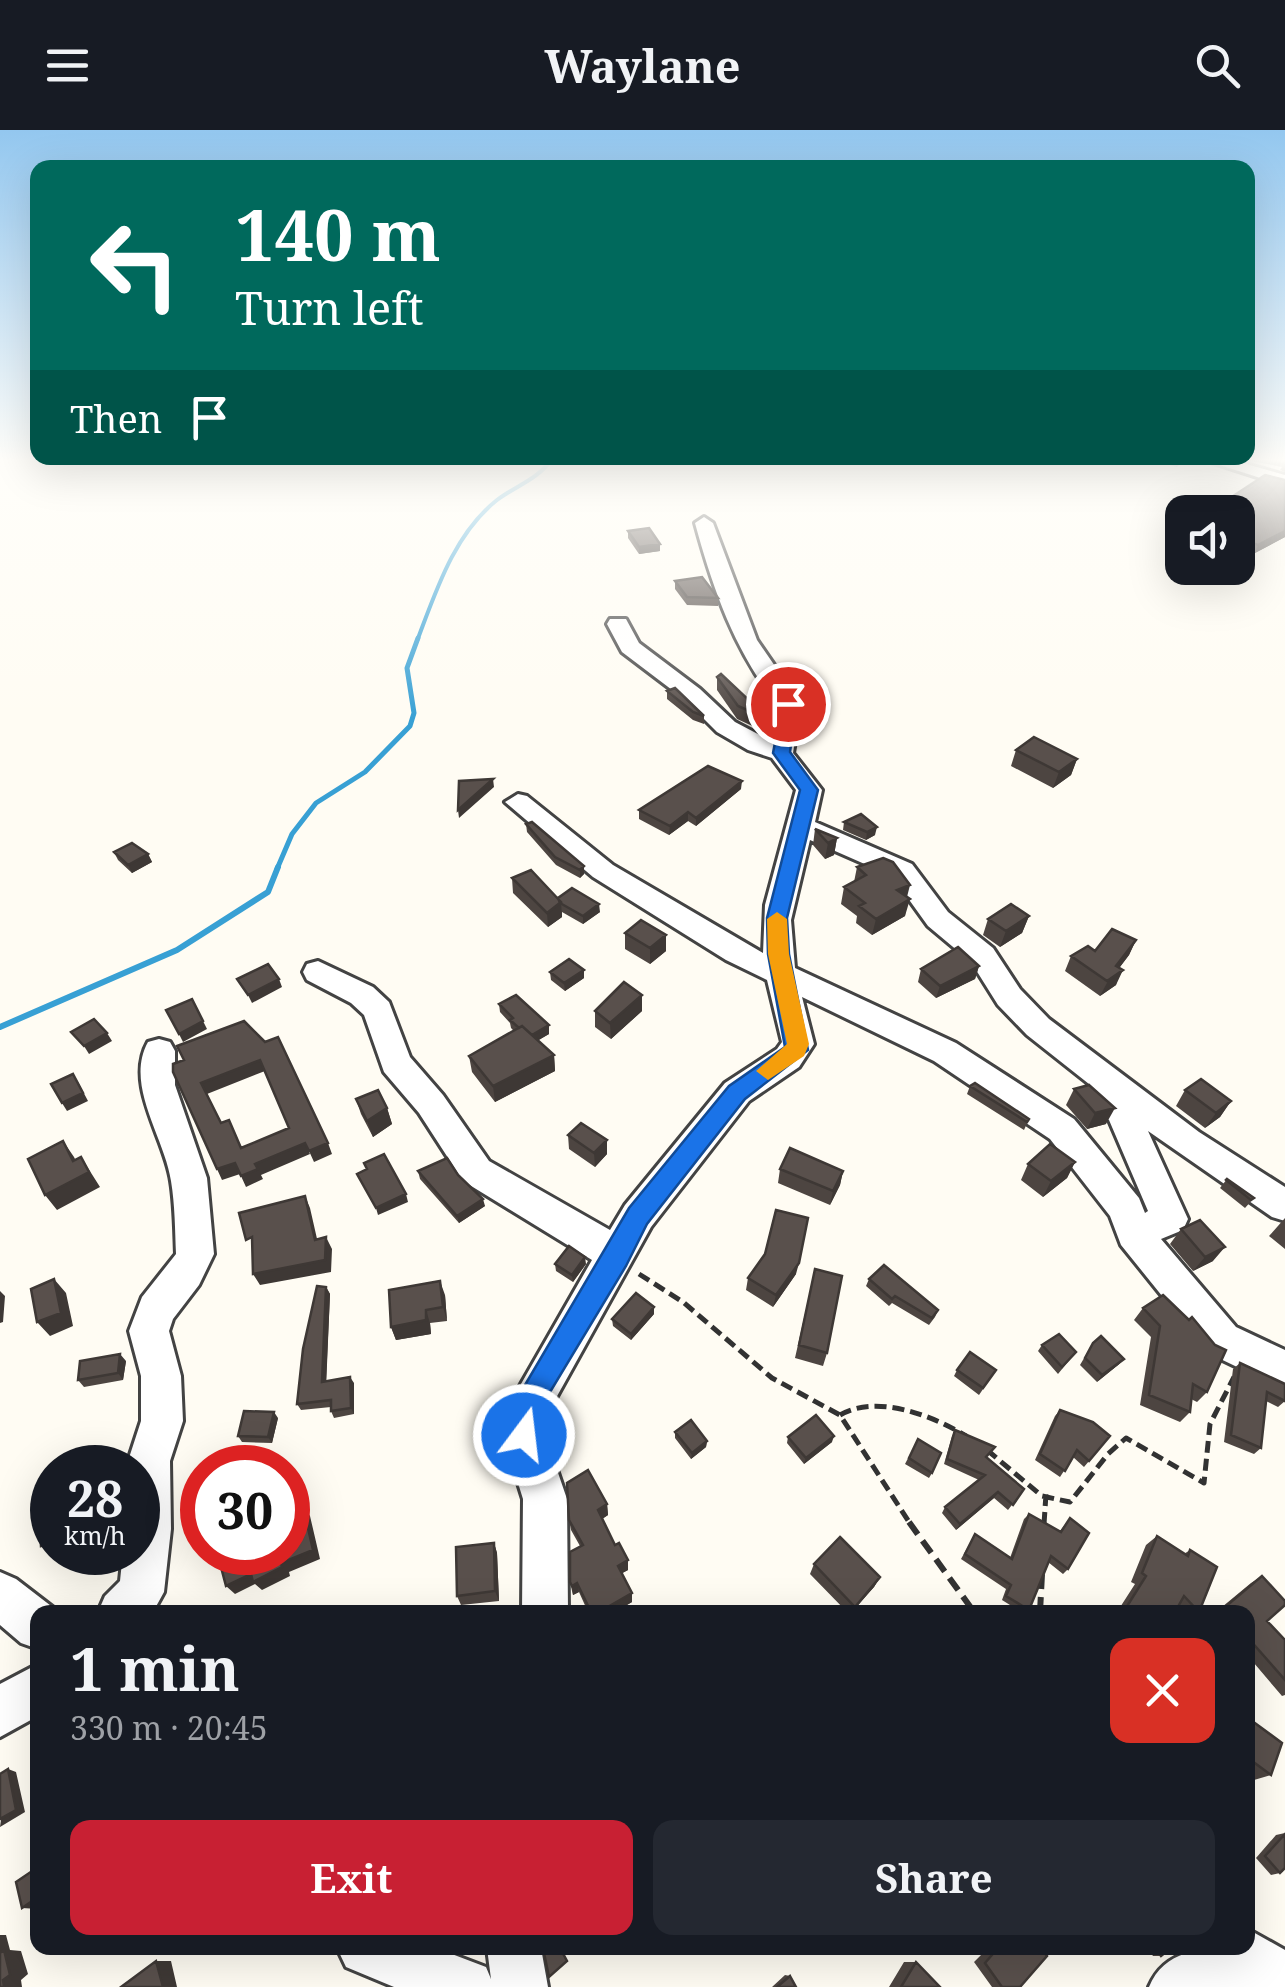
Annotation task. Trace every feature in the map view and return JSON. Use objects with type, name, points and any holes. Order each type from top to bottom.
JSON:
[{"type":"street","points":[[710,546],[722,591],[760,670],[788,704],[782,753]]},
{"type":"street","points":[[545,1605],[545,1499],[524,1435],[526,1412],[638,1216],[737,1092],[796,1050],[777,918],[810,790],[782,753],[757,745],[726,727],[692,694],[630,647],[618,624]]},
{"type":"street","points":[[518,802],[602,871],[784,978],[944,1052],[1062,1128],[1126,1209],[1134,1234],[1222,1340],[1285,1370]]},
{"type":"street","points":[[803,827],[902,870],[938,919],[982,955],[1070,1073],[1122,1111],[1170,1218],[1134,1234]]},
{"type":"street","points":[[318,972],[362,995],[378,1010],[396,1063],[476,1171],[599,1243],[617,1258]]},
{"type":"street","points":[[1038,1027],[1187,1142],[1285,1206]]},
{"type":"street","points":[[129,1605],[142,1592],[149,1529],[149,1461],[162,1421],[161,1376],[149,1331],[156,1310],[186,1273],[194,1254],[189,1178],[158,1085],[159,1051]]},
{"type":"street","points":[[0,1595],[30,1619]]},
{"type":"street","points":[[0,1712],[30,1693]]},
{"type":"street","points":[[383,1955],[466,1987]]},
{"type":"street","points":[[515,1955],[520,1987]]},
{"type":"street","points":[[1177,1987],[1253,1960],[1285,1984]]},
{"type":"path","points":[[617,1258],[682,1302],[772,1378],[840,1414],[892,1499],[969,1605]]},
{"type":"path","points":[[840,1414],[859,1404],[953,1427],[1042,1496],[1070,1502],[1108,1454],[1126,1438],[1204,1483],[1210,1424],[1248,1353]]},
{"type":"path","points":[[1044,1534],[1046,1494]]},
{"type":"path","points":[[1040,1605],[1042,1573]]},
{"type":"building","points":[[702,577],[718,598],[687,597],[675,581]]},
{"type":"building","points":[[721,674],[770,720],[738,706],[717,677]]},
{"type":"building","points":[[675,688],[704,716],[667,691]]},
{"type":"building","points":[[1034,737],[1077,759],[1059,772],[1016,750]]},
{"type":"building","points":[[708,766],[742,781],[696,818],[688,812],[670,826],[639,810]]},
{"type":"building","points":[[493,779],[458,810],[459,781]]},
{"type":"building","points":[[861,814],[877,827],[867,832],[844,822]]},
{"type":"building","points":[[532,822],[584,866],[580,870],[555,857],[526,824]]},
{"type":"building","points":[[815,829],[837,838],[828,843]]},
{"type":"building","points":[[132,843],[148,854],[128,865],[114,852]]},
{"type":"building","points":[[883,858],[893,862],[910,885],[897,890],[910,899],[876,919],[859,906],[865,903],[844,887],[866,875],[857,867]]},
{"type":"building","points":[[531,870],[561,902],[547,913],[512,878]]},
{"type":"building","points":[[572,888],[599,904],[583,916],[560,903],[558,898]]},
{"type":"building","points":[[1011,904],[1029,916],[1006,931],[988,919]]},
{"type":"building","points":[[641,920],[666,935],[650,948],[625,933]]},
{"type":"building","points":[[1112,929],[1136,940],[1116,966],[1123,970],[1107,981],[1071,956],[1088,946],[1095,951]]},
{"type":"building","points":[[958,947],[979,966],[940,986],[921,969]]},
{"type":"building","points":[[569,959],[584,970],[564,983],[550,972]]},
{"type":"building","points":[[268,964],[279,979],[248,995],[237,979]]},
{"type":"building","points":[[624,982],[642,995],[610,1023],[595,1011]]},
{"type":"building","points":[[516,995],[549,1025],[532,1035],[510,1020],[513,1018],[499,1004]]},
{"type":"building","points":[[192,999],[203,1021],[179,1034],[166,1010]]},
{"type":"building","points":[[94,1019],[107,1033],[84,1046],[71,1032]]},
{"type":"building","points":[[244,1021],[265,1042],[278,1037],[328,1143],[309,1151],[305,1143],[255,1164],[258,1169],[241,1176],[235,1163],[217,1169],[173,1072],[173,1064],[184,1060],[177,1046]],"holes":[[[260,1060],[289,1128],[241,1148],[229,1120],[221,1123],[201,1083]]]},
{"type":"building","points":[[522,1026],[554,1055],[493,1086],[469,1056]]},
{"type":"building","points":[[73,1074],[83,1093],[62,1103],[51,1084]]},
{"type":"building","points":[[1201,1079],[1231,1101],[1216,1113],[1185,1090]]},
{"type":"building","points":[[975,1083],[1029,1119],[1027,1122],[970,1086]]},
{"type":"building","points":[[1089,1085],[1115,1108],[1095,1113],[1074,1089]]},
{"type":"building","points":[[378,1090],[387,1108],[367,1121],[356,1099]]},
{"type":"building","points":[[581,1123],[607,1140],[594,1153],[568,1135]]},
{"type":"building","points":[[63,1141],[73,1161],[81,1157],[89,1172],[45,1195],[28,1159]]},
{"type":"building","points":[[1050,1144],[1075,1162],[1051,1181],[1028,1164]]},
{"type":"building","points":[[790,1148],[843,1171],[833,1191],[780,1169]]},
{"type":"building","points":[[384,1154],[406,1194],[376,1208],[357,1174],[367,1169],[364,1163]]},
{"type":"building","points":[[447,1158],[483,1199],[457,1216],[418,1171]]},
{"type":"building","points":[[1227,1179],[1254,1198],[1251,1200]]},
{"type":"building","points":[[305,1196],[315,1240],[326,1237],[325,1260],[253,1274],[252,1237],[246,1240],[239,1213]]},
{"type":"building","points":[[776,1210],[808,1218],[799,1263],[776,1295],[748,1278],[765,1254]]},
{"type":"building","points":[[1200,1220],[1225,1247],[1205,1257],[1181,1229]]},
{"type":"building","points":[[569,1246],[585,1257],[572,1275],[555,1264]]},
{"type":"building","points":[[884,1265],[938,1310],[932,1318],[895,1296],[892,1299],[869,1279]]},
{"type":"building","points":[[815,1269],[842,1276],[827,1353],[799,1345]]},
{"type":"building","points":[[54,1279],[61,1313],[37,1322],[31,1289]]},
{"type":"building","points":[[440,1281],[443,1307],[426,1310],[426,1320],[391,1327],[389,1290]]},
{"type":"building","points":[[317,1286],[326,1287],[322,1382],[350,1377],[351,1408],[331,1411],[331,1400],[297,1404],[303,1349]]},
{"type":"building","points":[[636,1293],[654,1307],[631,1334],[612,1319]]},
{"type":"building","points":[[1163,1295],[1189,1320],[1192,1317],[1215,1345],[1226,1350],[1207,1392],[1193,1384],[1190,1412],[1149,1395],[1160,1326],[1143,1308]]},
{"type":"building","points":[[1059,1334],[1076,1352],[1062,1367],[1042,1345]]},
{"type":"building","points":[[1101,1336],[1124,1359],[1102,1375],[1085,1358]]},
{"type":"building","points":[[970,1352],[996,1370],[983,1388],[957,1370]]},
{"type":"building","points":[[120,1354],[118,1373],[78,1380],[80,1361]]},
{"type":"building","points":[[1240,1363],[1285,1384],[1285,1401],[1267,1392],[1261,1448],[1231,1435]]},
{"type":"building","points":[[1060,1410],[1093,1422],[1110,1436],[1089,1461],[1077,1450],[1065,1471],[1040,1454]]},
{"type":"building","points":[[244,1411],[274,1412],[268,1437],[238,1436]]},
{"type":"building","points":[[816,1415],[834,1436],[806,1458],[788,1437]]},
{"type":"building","points":[[691,1420],[707,1441],[692,1453],[675,1432]]},
{"type":"building","points":[[955,1430],[995,1447],[986,1457],[1024,1489],[1013,1505],[998,1492],[960,1524],[945,1507],[985,1475],[947,1459]]},
{"type":"building","points":[[918,1439],[941,1453],[932,1473],[909,1458]]},
{"type":"building","points":[[588,1470],[607,1504],[598,1510],[615,1545],[619,1543],[628,1560],[618,1566],[632,1593],[611,1605],[588,1605],[577,1583],[572,1586],[570,1582],[570,1552],[583,1545],[569,1520],[567,1483]]},
{"type":"building","points":[[1029,1514],[1061,1532],[1070,1518],[1089,1533],[1068,1569],[1051,1556],[1031,1605],[1021,1605],[1006,1596],[1011,1585],[965,1554],[975,1534],[1012,1559]]},
{"type":"building","points":[[1157,1536],[1188,1556],[1190,1550],[1217,1567],[1202,1605],[1192,1605],[1184,1596],[1179,1605],[1128,1605],[1146,1576],[1142,1573]]},
{"type":"building","points":[[840,1537],[880,1577],[853,1605],[814,1564]]},
{"type":"building","points":[[494,1543],[495,1591],[457,1596],[456,1547]]},
{"type":"building","points":[[223,1575],[249,1575],[226,1586]]},
{"type":"building","points":[[1262,1576],[1285,1601],[1267,1621],[1285,1640],[1285,1680],[1255,1646],[1255,1605],[1227,1605]]},
{"type":"building","points":[[1255,1723],[1282,1743],[1271,1775],[1255,1763]]},
{"type":"building","points":[[8,1769],[16,1810],[0,1819],[0,1774]]},
{"type":"building","points":[[1285,1834],[1285,1868],[1280,1873],[1265,1856]]},
{"type":"building","points":[[30,1872],[30,1902],[22,1908],[16,1882]]},
{"type":"building","points":[[4,1950],[10,1975],[3,1980],[4,1987],[0,1987],[0,1953]]},
{"type":"building","points":[[544,1955],[564,1955],[567,1961],[549,1977]]},
{"type":"building","points":[[992,1955],[1047,1956],[1020,1987],[1002,1987],[985,1963]]},
{"type":"building","points":[[156,1961],[163,1987],[121,1987]]},
{"type":"building","points":[[916,1962],[940,1987],[901,1987]]},
{"type":"building","points":[[790,1976],[796,1987],[777,1987]]},
{"type":"waterway","points":[[417,641],[458,546]]},
{"type":"waterway","points":[[277,869],[292,834],[316,803],[365,772],[410,726],[414,713],[407,668],[418,638]]},
{"type":"waterway","points":[[0,1027],[177,950],[268,892],[278,867]]},
{"type":"slow traffic","points":[[768,1071],[788,1058],[798,1044],[778,954],[777,919]]},
{"type":"route","points":[[524,1435],[526,1412],[537,1387],[617,1258],[638,1216],[737,1092],[796,1050],[798,1044],[778,954],[777,918],[810,790],[782,753],[788,704]]}]
